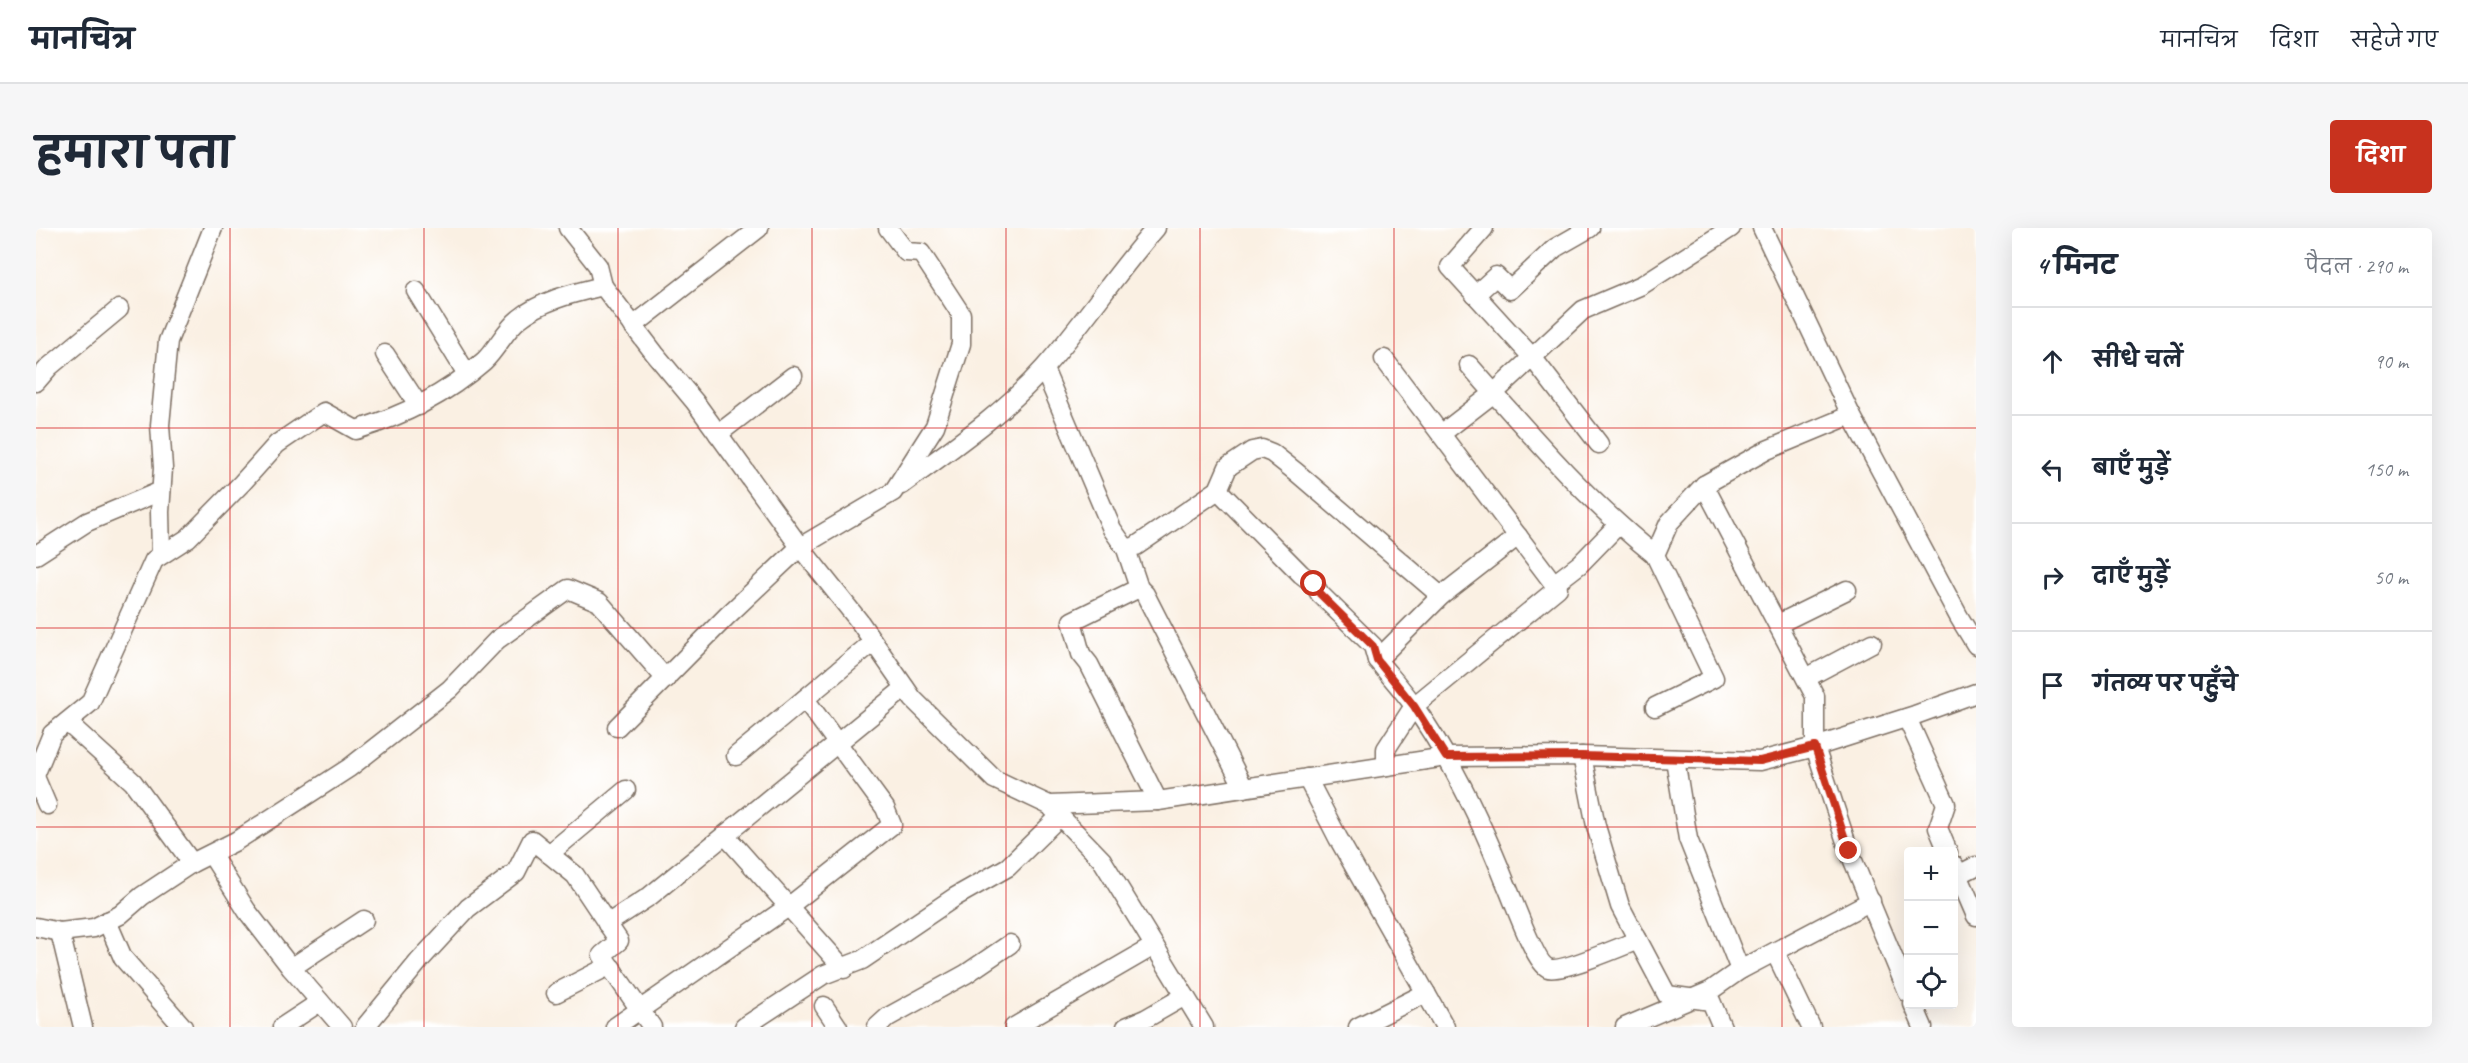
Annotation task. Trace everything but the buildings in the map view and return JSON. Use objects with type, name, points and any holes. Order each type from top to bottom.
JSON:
[{"type":"street","points":[[161,555],[163,468],[160,425],[168,341],[213,228]]},
{"type":"street","points":[[568,228],[598,266],[603,286],[718,434],[913,699],[994,779],[1054,810],[1101,860],[1204,1027]]},
{"type":"street","points":[[633,326],[759,228]]},
{"type":"street","points":[[888,228],[906,252],[921,253],[962,314],[961,344],[935,426],[893,492]]},
{"type":"street","points":[[617,727],[727,616],[800,547],[893,492],[991,418],[1044,369],[1129,258],[1156,228]]},
{"type":"street","points":[[1484,228],[1450,267],[1532,357],[1599,444]]},
{"type":"street","points":[[1475,295],[1496,276],[1510,290],[1555,248],[1590,228]]},
{"type":"street","points":[[1441,434],[1494,393],[1583,310],[1642,285],[1731,228]]},
{"type":"street","points":[[1762,228],[1851,415],[1976,645]]},
{"type":"street","points":[[36,772],[52,734],[90,703],[135,598],[154,560],[188,538],[277,444],[324,412],[356,430],[388,420],[435,398],[486,360],[518,319],[562,296],[603,286]]},
{"type":"street","points":[[416,291],[467,374]]},
{"type":"street","points":[[36,382],[49,367],[118,309]]},
{"type":"street","points":[[385,354],[419,405]]},
{"type":"street","points":[[1384,358],[1554,584],[1580,564],[1618,525]]},
{"type":"street","points":[[1469,365],[1560,469],[1618,525],[1655,555],[1714,678],[1655,707]]},
{"type":"street","points":[[1044,369],[1112,529],[1126,549],[1139,588],[1145,594],[1244,788]]},
{"type":"street","points":[[718,434],[793,376]]},
{"type":"street","points":[[1655,555],[1669,523],[1704,485],[1767,450],[1851,415]]},
{"type":"street","points":[[1126,549],[1136,546],[1218,490],[1228,467],[1252,451],[1262,449],[1272,453],[1441,596]]},
{"type":"street","points":[[1704,485],[1815,696],[1815,747],[1849,851],[1904,983]]},
{"type":"street","points":[[1218,490],[1301,574],[1314,584],[1320,594],[1373,646],[1377,660],[1414,706],[1446,757],[1492,850],[1527,934],[1543,965],[1551,970],[1567,967],[1638,940]]},
{"type":"street","points":[[36,555],[87,522],[161,491]]},
{"type":"street","points":[[1377,660],[1441,596],[1518,536]]},
{"type":"street","points":[[1139,588],[1072,621],[1081,654],[1089,664],[1158,801]]},
{"type":"street","points":[[1386,766],[1386,749],[1414,706],[1558,588]]},
{"type":"street","points":[[36,927],[60,932],[94,928],[120,915],[142,896],[192,863],[236,841],[350,768],[450,689],[497,640],[568,589],[599,602],[666,679]]},
{"type":"street","points":[[1778,624],[1847,590]]},
{"type":"street","points":[[736,756],[873,642]]},
{"type":"street","points":[[1806,678],[1872,643]]},
{"type":"street","points":[[607,924],[650,896],[905,688]]},
{"type":"street","points":[[744,1027],[823,975],[844,969],[862,960],[955,897],[1008,867],[1054,810],[1158,801],[1446,757],[1582,756],[1760,761],[1815,747],[1976,693]]},
{"type":"street","points":[[615,1027],[788,907],[892,825],[885,808],[805,699]]},
{"type":"street","points":[[1907,718],[1946,804],[1938,828],[1946,847]]},
{"type":"street","points":[[67,722],[133,782],[192,863]]},
{"type":"street","points":[[1582,756],[1596,826],[1620,906],[1667,995],[1711,1001],[1722,1027]]},
{"type":"street","points":[[1675,759],[1688,839],[1740,970]]},
{"type":"street","points":[[1307,778],[1338,838],[1445,1027]]},
{"type":"street","points":[[36,779],[47,805]]},
{"type":"street","points":[[549,854],[626,790]]},
{"type":"street","points":[[725,835],[844,969]]},
{"type":"street","points":[[365,1027],[420,960],[468,908],[516,872],[532,840],[575,875],[619,941],[602,955],[652,1027]]},
{"type":"street","points":[[211,854],[247,911],[291,968],[342,1027]]},
{"type":"street","points":[[1958,870],[1976,866]]},
{"type":"street","points":[[1958,875],[1976,916]]},
{"type":"street","points":[[1625,1027],[1710,991],[1740,970],[1871,902]]},
{"type":"street","points":[[291,968],[364,920]]},
{"type":"street","points":[[107,921],[123,958],[183,1027]]},
{"type":"street","points":[[60,932],[83,1027]]},
{"type":"street","points":[[877,1027],[888,1017],[966,974],[1010,944]]},
{"type":"street","points":[[1014,1027],[1154,945]]},
{"type":"street","points":[[1775,952],[1811,1027]]},
{"type":"street","points":[[556,993],[605,968],[612,968]]},
{"type":"street","points":[[1363,1026],[1426,993]]},
{"type":"street","points":[[1126,1027],[1185,996]]},
{"type":"street","points":[[282,1027],[320,1002]]},
{"type":"street","points":[[824,1006],[838,1027]]},
{"type":"street","points":[[1916,1009],[1923,1027]]},
{"type":"route","points":[[1314,584],[1320,594],[1373,646],[1377,660],[1414,706],[1446,757],[1582,756],[1760,761],[1815,747],[1849,851]]}]
